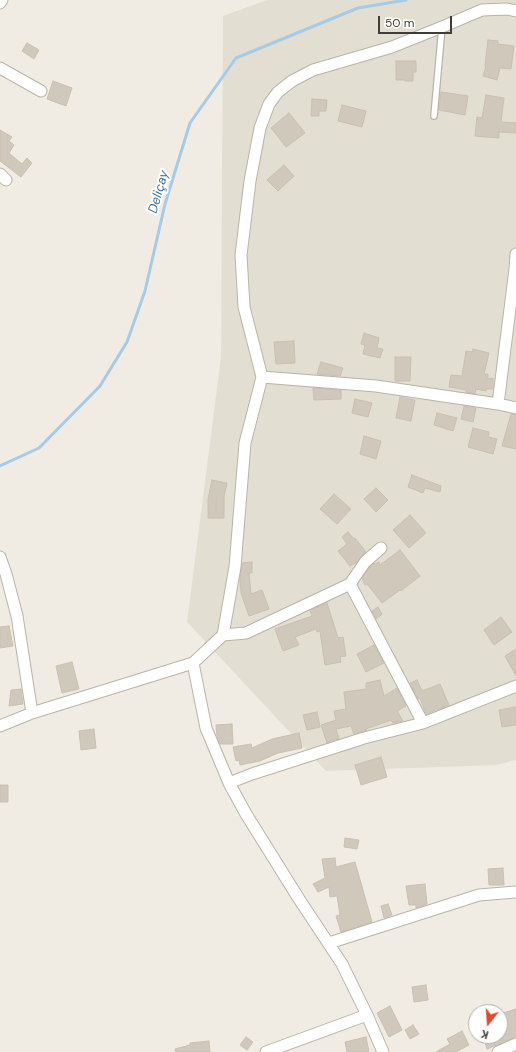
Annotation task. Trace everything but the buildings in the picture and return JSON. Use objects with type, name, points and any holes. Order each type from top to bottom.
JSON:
[{"type":"street","points":[[0,4],[2,0]]},
{"type":"street","points":[[0,726],[32,712],[193,663],[223,635],[235,567],[245,443],[262,377],[244,307],[241,255],[250,181],[260,128],[269,104],[278,92],[292,81],[313,70],[392,47],[482,10],[507,9],[516,11]]},
{"type":"street","points":[[0,68],[41,91]]},
{"type":"street","points":[[498,404],[516,254]]},
{"type":"street","points":[[262,377],[376,386],[516,408]]},
{"type":"street","points":[[223,635],[246,633],[350,584],[365,562],[381,548]]},
{"type":"street","points":[[0,557],[17,616],[32,712]]},
{"type":"street","points":[[350,584],[423,723]]},
{"type":"street","points":[[193,663],[206,728],[229,783],[254,827],[342,964],[383,1052]]},
{"type":"street","points":[[229,783],[252,774],[364,738],[423,723],[516,686]]},
{"type":"street","points":[[329,944],[479,895],[516,892]]},
{"type":"street","points":[[266,1052],[367,1015]]},
{"type":"street","points":[[498,1052],[516,1044]]},
{"type":"lane","points":[[434,116],[442,27]]},
{"type":"shaded area","points":[[267,0],[516,0],[516,760],[496,765],[326,771],[187,622],[221,357],[223,16]]},
{"type":"waterway","name":"Deliçay","points":[[0,466],[39,448],[100,386],[127,342],[145,291],[165,204],[190,123],[236,58],[358,8],[406,0]]}]
